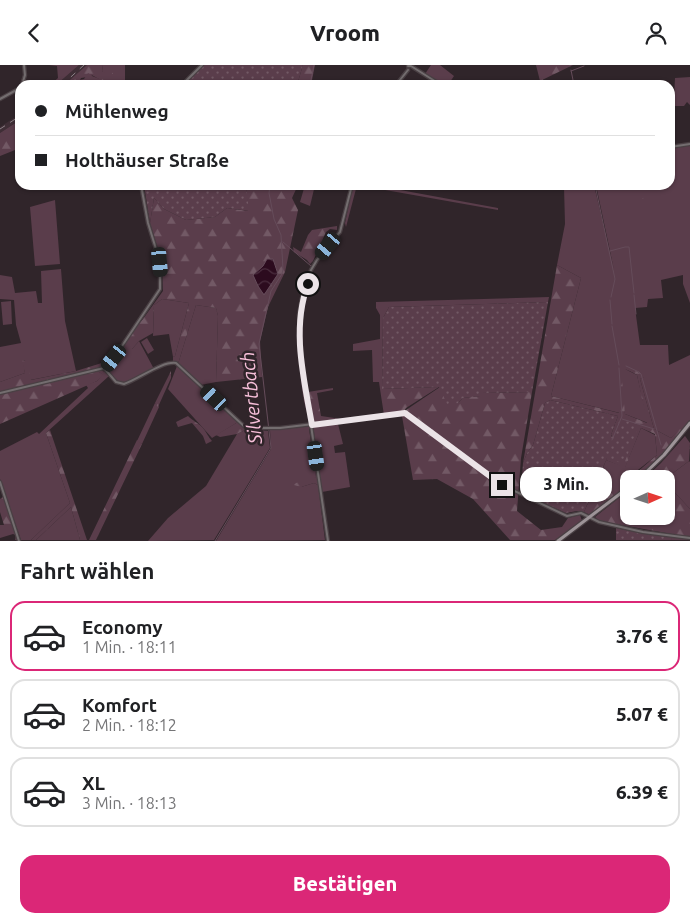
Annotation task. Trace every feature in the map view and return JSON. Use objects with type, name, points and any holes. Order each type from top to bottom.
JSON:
[{"type":"main road","points":[[649,470],[690,423]]},
{"type":"main road","points":[[558,541],[620,494]]},
{"type":"street","points":[[24,65],[24,80]]},
{"type":"street","points":[[187,80],[202,65]]},
{"type":"street","points":[[400,80],[409,67],[432,80]]},
{"type":"street","points":[[0,99],[15,91]]},
{"type":"street","points":[[675,146],[690,144]]},
{"type":"street","points":[[0,393],[104,368],[114,358],[160,289],[160,262],[148,223],[142,190]]},
{"type":"street","points":[[328,541],[302,364],[300,315],[311,270],[316,260],[340,232],[351,190]]},
{"type":"street","points":[[104,368],[116,381],[124,384],[162,366],[176,363],[244,427],[272,428],[312,425],[408,414],[502,485],[567,516],[581,513],[599,523],[643,532],[690,538]]},
{"type":"street","points":[[0,483],[19,541]]},
{"type":"shaded area","points":[[79,65],[87,65],[70,80],[62,80]]},
{"type":"shaded area","points":[[15,117],[15,123],[0,133],[0,127]]},
{"type":"green space","points":[[49,65],[79,65],[62,80],[56,80],[58,78],[57,66]]},
{"type":"green space","points":[[87,65],[103,65],[102,71],[113,73],[113,80],[99,80],[88,73],[87,77],[80,80],[70,80]]},
{"type":"green space","points":[[103,65],[125,65],[125,80],[112,80],[102,71]]},
{"type":"green space","points":[[202,65],[303,65],[298,80],[187,80]]},
{"type":"green space","points":[[303,65],[315,65],[312,80],[298,80]]},
{"type":"green space","points":[[431,65],[440,65],[454,76],[451,80],[434,80],[425,74]]},
{"type":"green space","points":[[536,65],[573,65],[542,80],[540,80]]},
{"type":"green space","points":[[88,73],[91,73],[92,76],[100,79],[79,80],[84,79]]},
{"type":"green space","points":[[690,77],[690,105],[687,102],[684,106],[675,106],[675,78]]},
{"type":"green space","points":[[15,123],[15,150],[0,156],[0,133]]},
{"type":"green space","points":[[690,144],[690,303],[683,284],[683,275],[661,280],[663,298],[648,299],[647,307],[635,308],[640,345],[668,345],[669,365],[690,355],[690,420],[671,438],[654,429],[640,379],[644,377],[625,369],[637,375],[648,423],[625,414],[619,380],[620,413],[551,396],[581,278],[557,265],[565,224],[564,190],[595,190],[614,270],[597,190],[675,190],[675,146]]},
{"type":"green space","points":[[145,190],[247,190],[249,211],[227,208],[215,217],[186,220],[164,209],[154,198],[150,223]]},
{"type":"green space","points":[[246,190],[296,190],[292,198],[298,210],[285,272],[268,307],[260,341],[262,377],[216,382],[218,316],[216,308],[196,305],[178,364],[173,362],[189,303],[162,299],[154,305],[153,333],[139,341],[132,349],[123,349],[108,373],[104,368],[98,369],[104,375],[97,381],[0,424],[0,394],[95,369],[0,392],[0,382],[25,373],[22,361],[26,360],[31,380],[76,371],[105,362],[143,319],[163,291],[162,262],[150,223],[154,198],[164,209],[186,220],[215,217],[227,208],[248,211]]},
{"type":"green space","points":[[304,190],[314,190],[310,206],[300,202]]},
{"type":"green space","points":[[352,190],[356,190],[346,227],[345,223]]},
{"type":"green space","points":[[385,190],[400,190],[498,208],[498,210]]},
{"type":"green space","points":[[648,190],[654,190],[645,204],[641,201]]},
{"type":"green space","points":[[55,200],[60,264],[35,266],[30,207]]},
{"type":"green space","points":[[337,226],[337,230],[330,229],[326,232],[310,264],[294,252],[293,247],[301,252],[312,230]]},
{"type":"green space","points":[[557,265],[581,278],[551,396],[619,413],[619,379],[622,379],[625,414],[647,423],[637,375],[625,368],[627,365],[645,377],[640,379],[654,429],[671,438],[685,423],[688,423],[669,448],[646,470],[640,470],[657,455],[655,434],[641,428],[625,468],[606,460],[613,437],[611,435],[618,416],[550,400],[545,403],[533,445],[523,463]]},
{"type":"green space","points":[[61,269],[65,321],[76,371],[30,380],[25,360],[23,361],[25,373],[0,382],[0,347],[21,343],[16,325],[14,300],[0,299],[0,275],[12,277],[15,293],[36,291],[38,303],[42,303],[41,271]]},
{"type":"green space","points":[[549,297],[548,302],[389,307],[383,318],[382,389],[380,389],[379,382],[373,382],[372,350],[353,351],[353,344],[380,339],[380,315],[376,308],[376,302]]},
{"type":"green space","points":[[162,299],[189,303],[175,356],[173,357],[169,334],[153,336],[154,305]]},
{"type":"green space","points":[[11,301],[12,324],[3,325],[1,302]]},
{"type":"green space","points":[[548,302],[532,392],[481,393],[481,396],[463,398],[458,403],[448,406],[439,387],[382,389],[383,318],[389,307]]},
{"type":"green space","points":[[196,305],[216,308],[218,316],[216,382],[201,385],[178,364]]},
{"type":"green space","points":[[299,329],[301,369],[309,416],[302,388],[297,332]]},
{"type":"green space","points":[[147,338],[154,350],[148,354],[141,342]]},
{"type":"green space","points":[[139,341],[154,369],[124,383],[119,382],[108,373],[123,349],[132,349]]},
{"type":"green space","points":[[177,366],[238,422],[212,438],[168,389]]},
{"type":"green space","points":[[99,369],[109,376],[46,433],[70,503],[31,540],[21,540],[0,479],[0,451],[37,432],[39,434],[88,388],[86,385],[97,381],[103,375],[99,372]]},
{"type":"green space","points":[[171,371],[171,378],[158,407],[155,403]]},
{"type":"green space","points":[[439,387],[406,408],[403,413],[384,415],[380,389]]},
{"type":"green space","points":[[440,387],[458,403],[463,398],[480,396],[481,393],[532,392],[521,458],[517,511],[541,530],[562,527],[568,518],[580,515],[582,521],[555,540],[510,540],[473,499],[437,479],[413,480],[402,416],[406,410]]},
{"type":"green space","points":[[333,388],[333,390],[317,393],[321,416],[341,419],[313,424],[308,392]]},
{"type":"green space","points":[[550,400],[618,416],[611,435],[612,437],[620,419],[639,425],[624,464],[607,458],[584,512],[566,513],[521,493],[523,463],[533,445],[545,403]]},
{"type":"green space","points":[[155,403],[159,407],[142,444],[137,441]]},
{"type":"green space","points":[[188,416],[202,427],[212,441],[206,444],[203,436],[192,423],[178,427],[176,422]]},
{"type":"green space","points":[[238,422],[247,429],[237,434],[220,437],[216,435]]},
{"type":"green space","points":[[336,422],[343,444],[334,446],[335,453],[345,452],[350,487],[322,492],[313,425]]},
{"type":"green space","points":[[310,426],[312,428],[309,429],[312,449],[314,449],[315,458],[313,458],[316,477],[301,487],[314,483],[318,485],[325,540],[216,541],[271,449],[270,430]]},
{"type":"green space","points":[[641,428],[655,435],[657,455],[638,470],[620,470],[620,492],[614,497],[593,502],[603,477],[600,476],[606,460],[625,467]]},
{"type":"green space","points":[[247,429],[268,431],[270,448],[214,540],[148,541],[168,518],[206,486],[237,434]]},
{"type":"green space","points":[[50,430],[87,540],[80,540],[71,507],[36,540],[31,540],[70,503],[46,433]]},
{"type":"green space","points":[[685,436],[690,443],[689,461],[675,472],[654,470]]},
{"type":"green space","points":[[137,440],[142,444],[96,540],[89,540]]},
{"type":"green space","points":[[313,458],[315,458],[323,509],[321,508],[318,485],[314,483],[301,487],[294,485],[316,477]]},
{"type":"green space","points":[[690,462],[690,509],[675,493],[675,472]]},
{"type":"green space","points":[[600,476],[604,477],[594,502],[612,493],[614,497],[590,515],[584,512]]},
{"type":"green space","points":[[675,493],[690,509],[690,540],[671,540],[672,534],[621,525],[675,525]]},
{"type":"green space","points":[[4,496],[18,540],[15,540],[16,535],[13,534],[0,538],[0,525],[4,525],[0,512],[0,499]]},
{"type":"green space","points":[[620,497],[620,525],[599,521],[595,517]]},
{"type":"green space","points":[[71,507],[80,540],[36,540]]},
{"type":"green space","points":[[616,528],[672,537],[671,540],[616,540]]},
{"type":"water","points":[[267,259],[273,259],[278,274],[264,295],[253,275],[263,266]]},
{"type":"waterway","name":"Silvertbach","points":[[311,80],[314,65]]},
{"type":"waterway","points":[[571,71],[584,66]]},
{"type":"waterway","points":[[571,70],[573,80]]},
{"type":"waterway","name":"Silvertbach","points":[[215,541],[271,448],[259,344],[271,291],[282,274],[283,269],[281,235],[274,219],[269,190]]},
{"type":"waterway","points":[[596,190],[615,279],[611,297]]},
{"type":"waterway","points":[[283,242],[311,266]]},
{"type":"waterway","points":[[610,251],[629,247],[634,293]]},
{"type":"waterway","points":[[634,295],[636,314]]},
{"type":"waterway","points":[[610,300],[612,324]]},
{"type":"waterway","points":[[612,326],[619,365]]},
{"type":"waterway","points":[[626,366],[641,374],[661,445]]},
{"type":"waterway","points":[[612,440],[622,416],[619,368]]},
{"type":"waterway","points":[[622,419],[654,429]]},
{"type":"railway","points":[[68,80],[84,65]]},
{"type":"railway","points":[[0,129],[15,119]]},
{"type":"route","points":[[308,284],[302,298],[300,315],[302,364],[312,425],[405,413],[502,485]]}]
